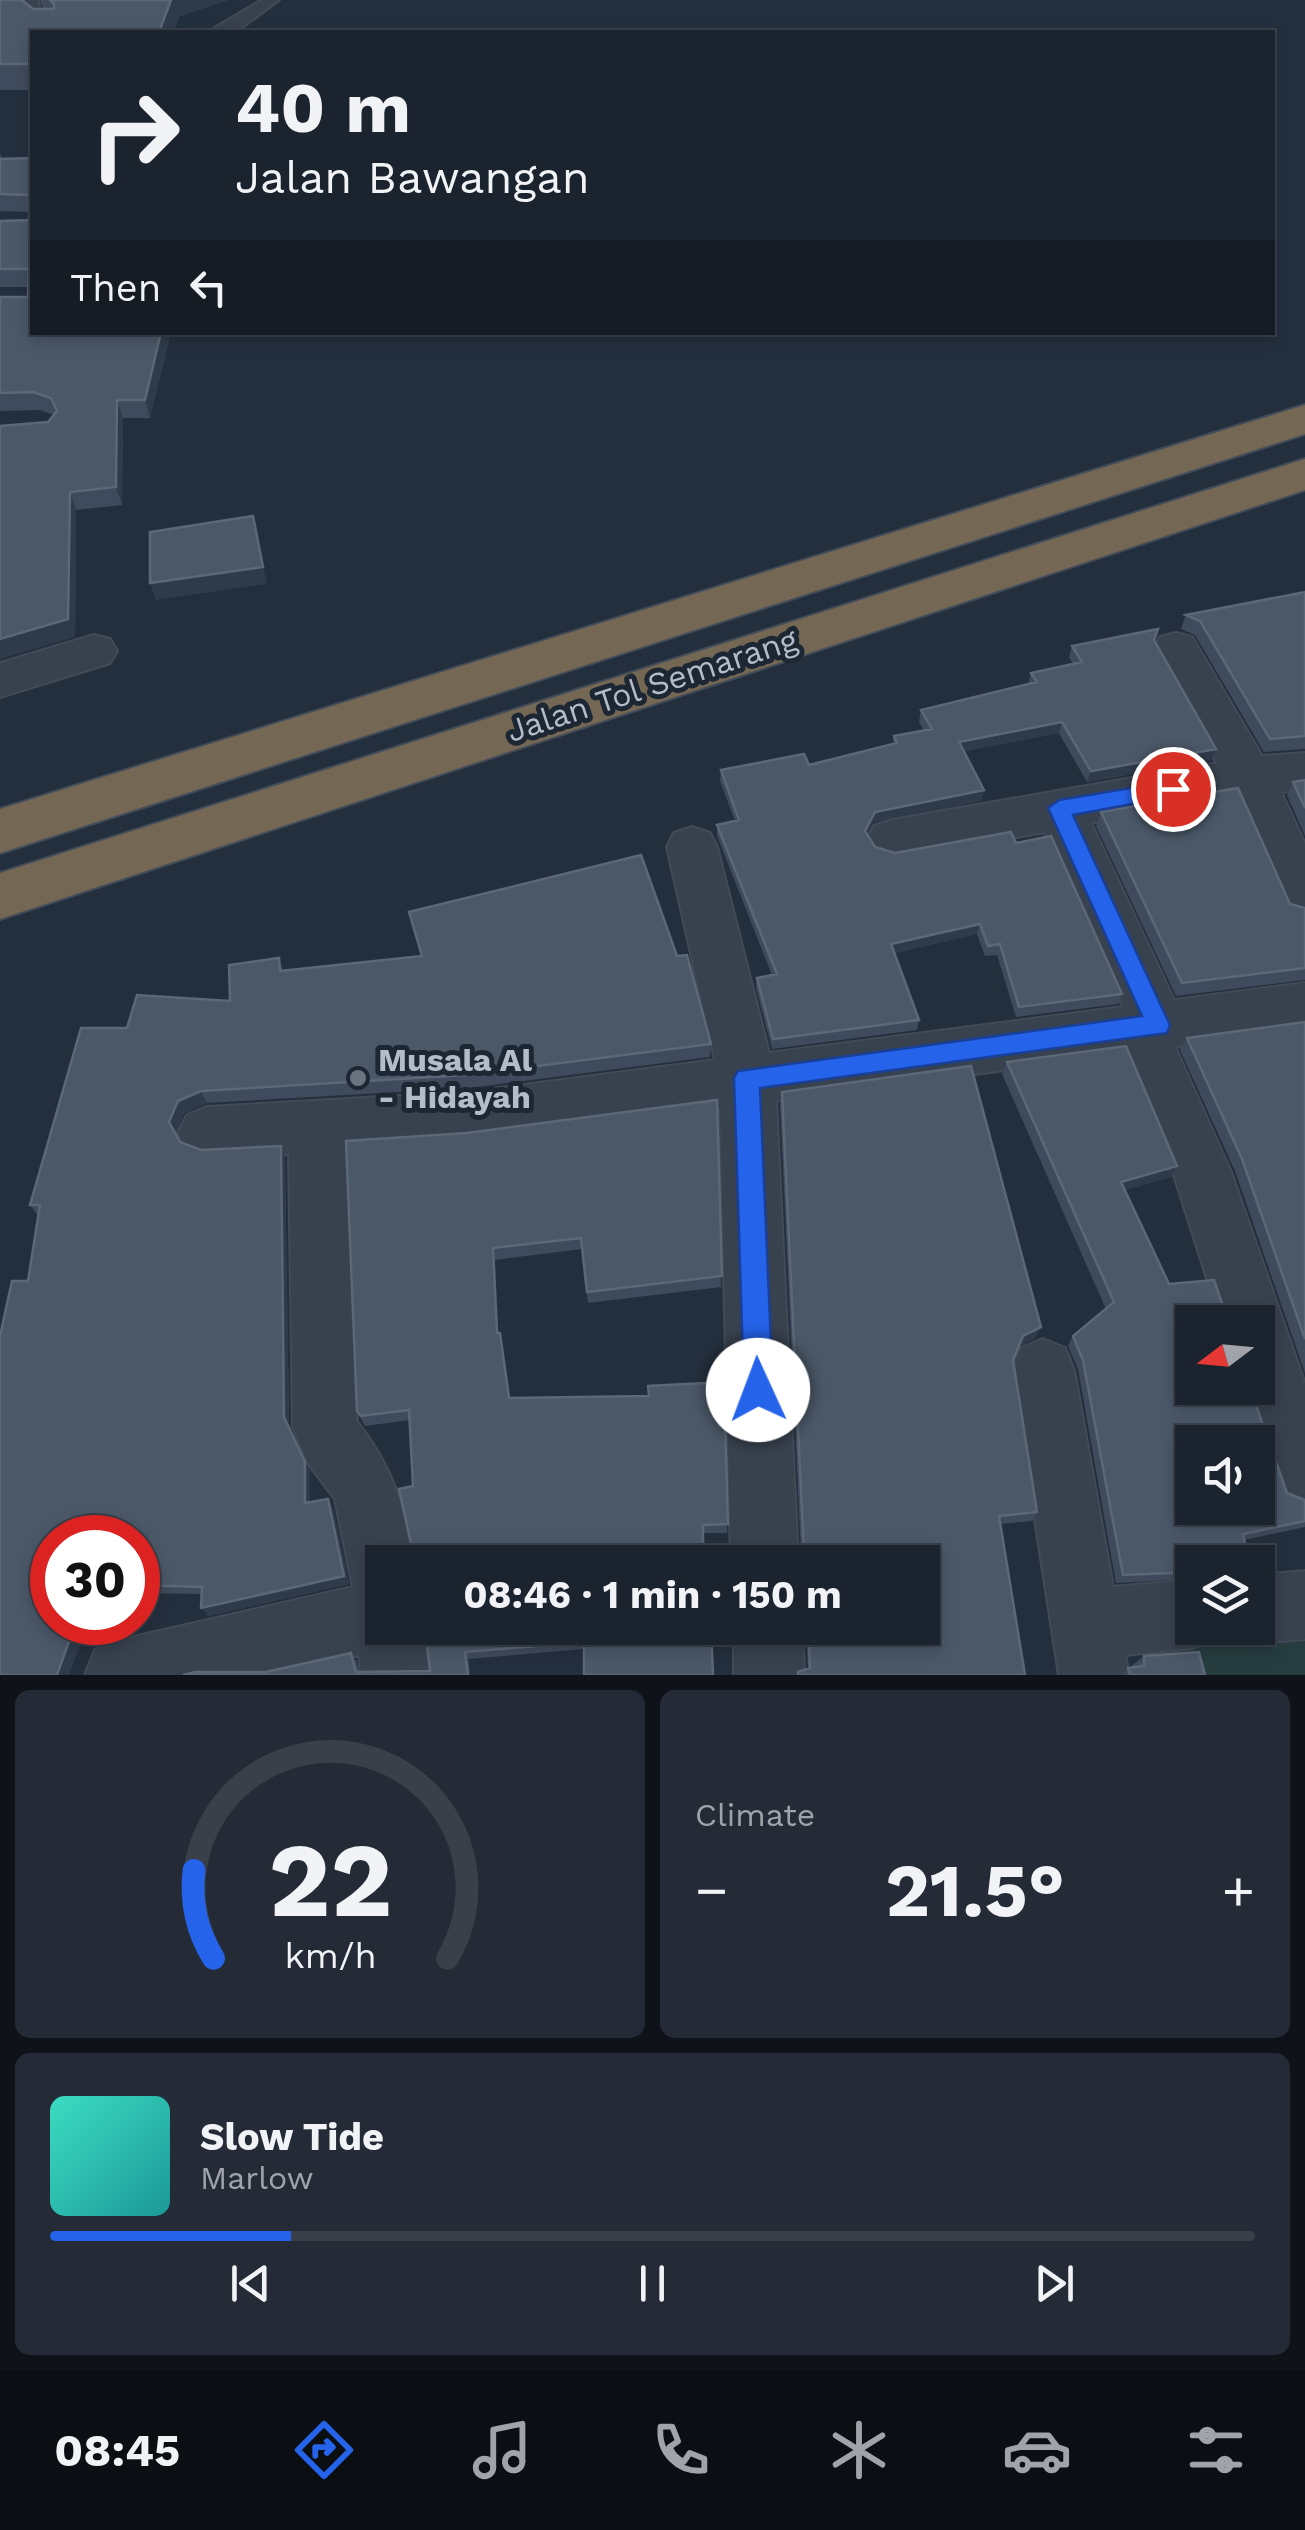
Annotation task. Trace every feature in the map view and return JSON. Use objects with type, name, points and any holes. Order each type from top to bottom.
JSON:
[{"type":"highway","name":"Jalan Tol Semarang","points":[[0,831],[1305,419]]},
{"type":"highway","name":"Jalan Tol Semarang","points":[[0,896],[1305,474]]},
{"type":"street","points":[[0,9],[5,0]]},
{"type":"street","points":[[1176,649],[1249,776],[1305,900]]},
{"type":"street","points":[[0,680],[94,650]]},
{"type":"street","points":[[892,840],[1249,776],[1305,771]]},
{"type":"street","points":[[1059,808],[1200,1162],[1246,1305]]},
{"type":"street","points":[[692,847],[747,1078],[764,1545]]},
{"type":"street","points":[[207,1133],[469,1117],[1305,1006]]},
{"type":"street","points":[[318,1127],[326,1427],[328,1439],[356,1471],[366,1492],[376,1545]]},
{"type":"street","points":[[1043,1370],[1090,1649],[1175,1620]]},
{"type":"street","points":[[1275,1388],[1305,1477]]},
{"type":"street","points":[[1275,1608],[1305,1605]]},
{"type":"street","points":[[120,1675],[365,1619]]},
{"type":"street","points":[[393,1645],[396,1675]]},
{"type":"street","points":[[769,1645],[770,1675]]},
{"type":"lane","points":[[31,0],[33,16],[50,30]]},
{"type":"lane","points":[[223,30],[236,26],[272,0]]},
{"type":"green space","points":[[1305,1627],[1305,1675],[1139,1675],[1153,1642],[1275,1645],[1275,1630]]},
{"type":"building","points":[[0,0],[22,0],[33,9],[54,9],[50,0],[171,0],[160,30],[30,30],[30,64],[0,64]]},
{"type":"building","points":[[30,158],[30,335],[160,335],[145,400],[117,400],[116,487],[70,492],[68,619],[0,639],[0,426],[48,422],[57,411],[51,398],[33,392],[0,393],[0,297],[28,297],[29,269],[0,269],[0,221],[29,220],[29,195],[0,194],[0,159]]},
{"type":"building","points":[[253,516],[263,567],[150,583],[150,532]]},
{"type":"building","points":[[1305,592],[1305,736],[1270,739],[1200,621],[1186,615]]},
{"type":"building","points":[[1158,629],[1154,640],[1216,749],[1091,771],[1062,722],[959,742],[984,790],[875,812],[865,831],[875,847],[895,853],[1011,832],[1016,843],[1051,836],[1122,994],[1019,1007],[1000,944],[988,946],[980,924],[891,944],[919,1020],[773,1039],[757,978],[777,974],[717,825],[739,820],[721,770],[804,754],[809,765],[897,743],[894,736],[932,729],[921,710],[1037,682],[1031,673],[1082,662],[1072,646]]},
{"type":"building","points":[[1305,780],[1305,808],[1293,782]]},
{"type":"building","points":[[1238,788],[1290,904],[1305,908],[1305,968],[1182,983],[1101,812]]},
{"type":"building","points":[[641,855],[677,956],[687,955],[711,1044],[466,1075],[201,1091],[178,1101],[169,1122],[180,1142],[201,1150],[281,1146],[284,1417],[305,1462],[305,1503],[328,1499],[344,1576],[201,1608],[202,1587],[160,1586],[160,1515],[30,1515],[30,1645],[68,1645],[57,1675],[0,1675],[0,1336],[12,1281],[28,1281],[40,1205],[30,1205],[81,1028],[127,1028],[137,995],[230,1001],[229,965],[279,958],[280,971],[422,956],[409,912]]},
{"type":"building","points":[[1305,1022],[1305,1339],[1242,1159],[1187,1038]]},
{"type":"building","points":[[1126,1046],[1177,1166],[1121,1182],[1169,1284],[1214,1280],[1223,1305],[1175,1305],[1175,1405],[1256,1405],[1263,1425],[1175,1425],[1175,1525],[1275,1525],[1275,1459],[1287,1493],[1305,1500],[1305,1521],[1243,1534],[1245,1545],[1175,1545],[1175,1573],[1123,1575],[1083,1360],[1073,1336],[1114,1302],[1007,1062]]},
{"type":"building","points":[[971,1066],[1041,1327],[1023,1336],[1013,1360],[1037,1512],[999,1516],[1025,1675],[798,1675],[810,1668],[809,1645],[940,1645],[940,1545],[804,1545],[782,1092]]},
{"type":"building","points":[[717,1100],[722,1276],[587,1292],[581,1238],[493,1248],[497,1333],[509,1398],[649,1396],[648,1386],[724,1382],[728,1524],[703,1525],[703,1545],[411,1545],[399,1489],[413,1486],[409,1410],[361,1416],[357,1411],[346,1141],[467,1133]]},
{"type":"building","points":[[427,1645],[548,1645],[465,1652],[468,1675],[183,1675],[266,1672],[351,1653],[356,1672],[430,1671]]},
{"type":"building","points":[[584,1645],[712,1645],[713,1675],[584,1675]]},
{"type":"building","points":[[1199,1652],[1205,1675],[1130,1675],[1128,1668],[1144,1666],[1144,1656]]},
{"type":"place","name":"Musala Al - Hidayah","points":[[358,1078]]},
{"type":"route","points":[[758,1390],[747,1078],[1158,1025],[1059,808],[1173,789]]}]
